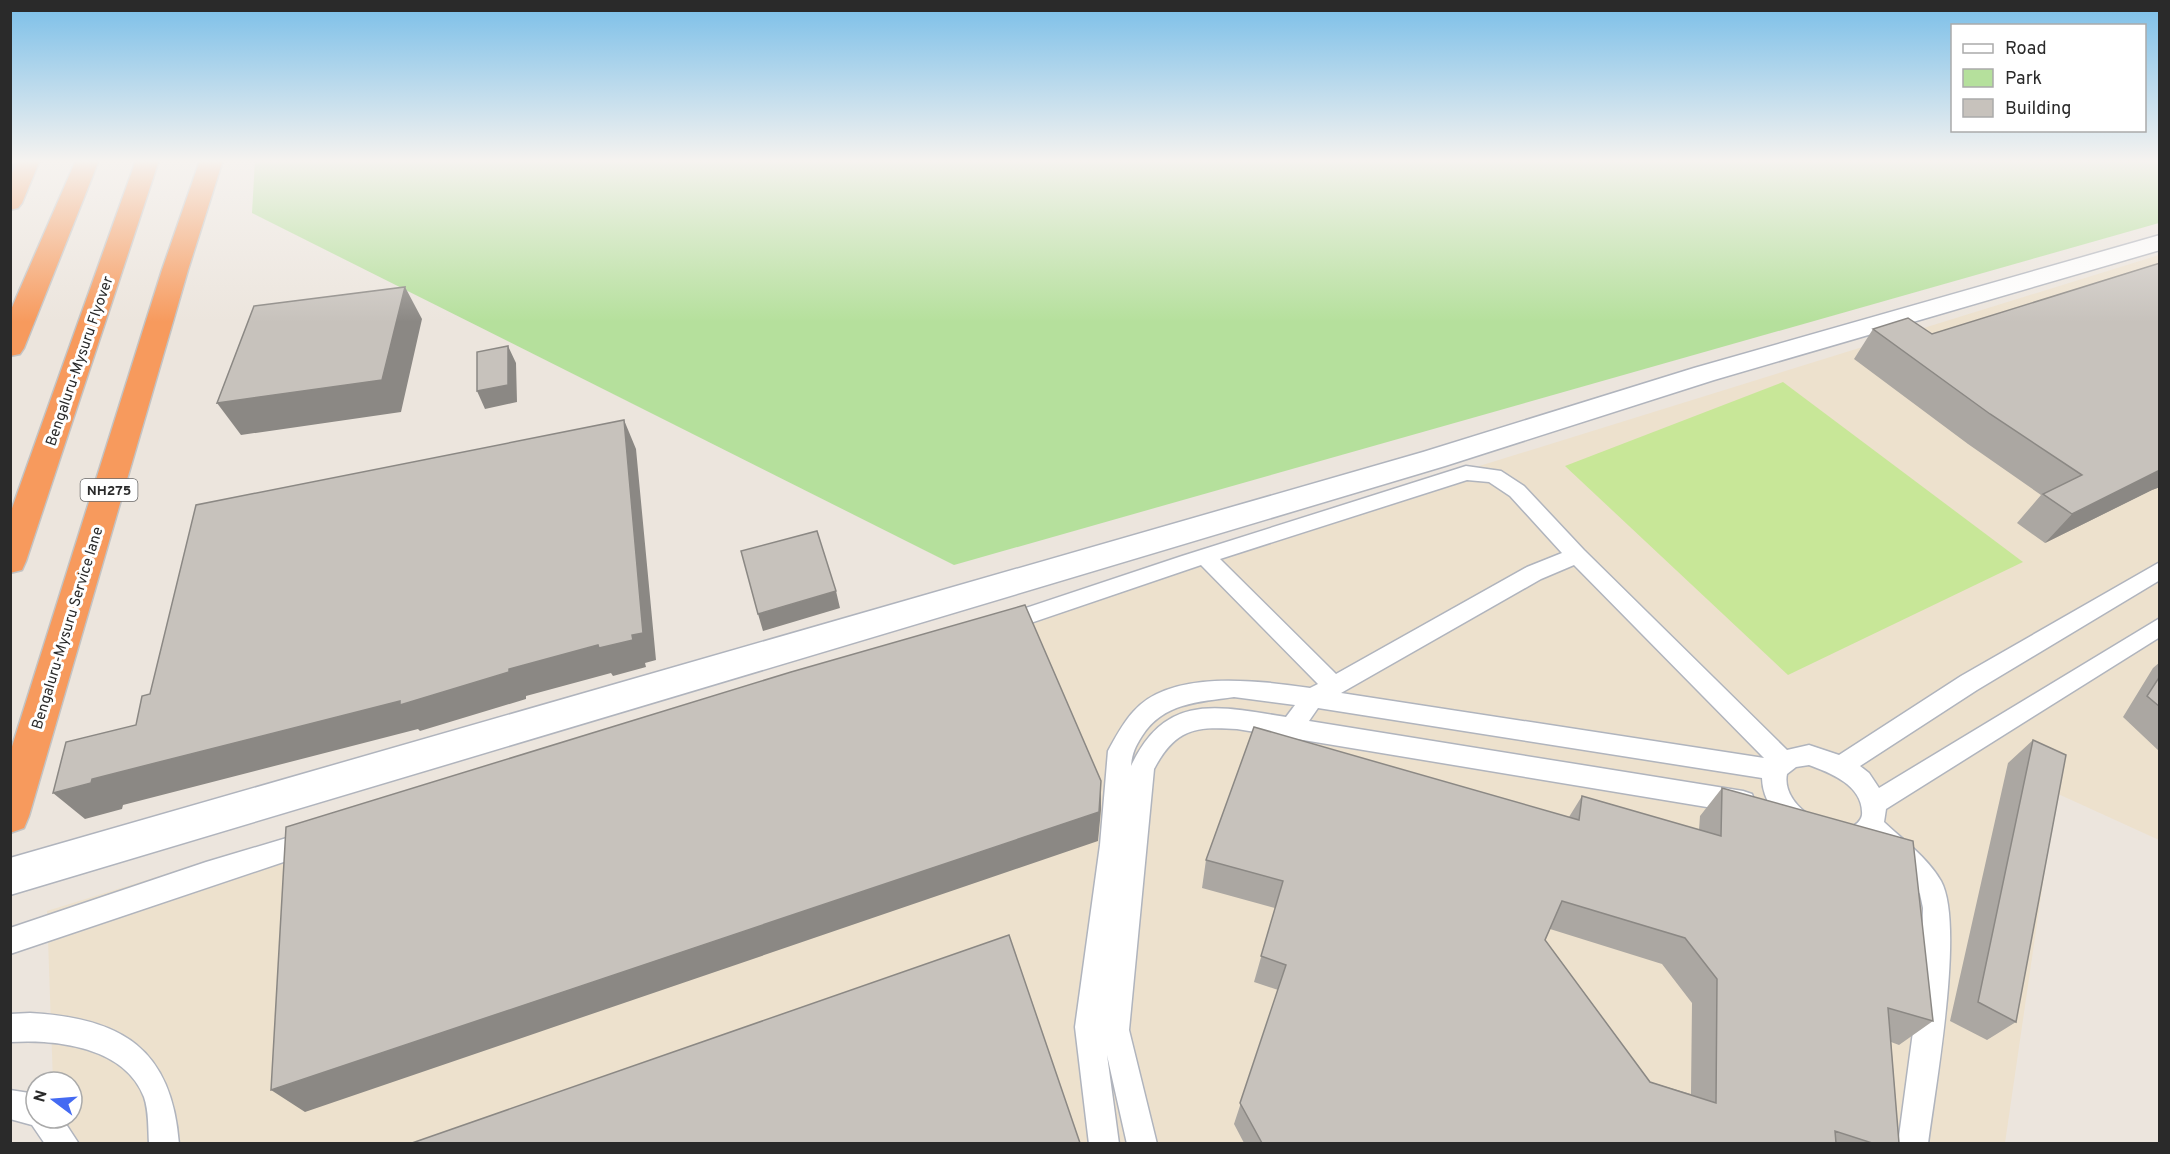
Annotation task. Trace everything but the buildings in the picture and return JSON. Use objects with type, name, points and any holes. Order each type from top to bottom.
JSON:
[{"type":"highway","points":[[10,348],[65,214]]},
{"type":"highway","name":"Bengaluru-Mysuru Flyover","points":[[10,561],[129,214]]},
{"type":"highway","name":"Bengaluru-Mysuru Service lane","points":[[10,816],[194,214]]},
{"type":"street","points":[[10,877],[1434,459],[1704,374],[2160,242]]},
{"type":"lane","points":[[987,630],[1205,556],[1466,472],[1494,476],[1517,491],[1779,766]]},
{"type":"lane","points":[[1291,728],[1313,698],[1534,573],[1577,555]]},
{"type":"lane","points":[[1205,556],[1254,608],[1334,686]]},
{"type":"lane","points":[[1842,765],[1969,683],[2160,570]]},
{"type":"lane","points":[[1913,1143],[1937,946],[1933,891],[1874,815],[1869,789],[1842,765],[1809,755],[1795,756],[1779,766],[1773,782],[1776,795],[1785,809],[1798,822],[1832,838],[1862,835],[1874,815],[2160,626]]},
{"type":"lane","points":[[1104,1143],[1102,1029],[1120,751],[1142,717],[1164,702],[1186,694],[1234,688],[1261,690],[1779,766]]},
{"type":"lane","points":[[1142,1143],[1102,1029],[1142,768],[1164,733],[1179,722],[1208,717],[1291,728],[1785,809]]},
{"type":"lane","points":[[10,941],[206,874],[327,837]]},
{"type":"lane","points":[[10,1028],[34,1025],[74,1031],[109,1044],[123,1054],[137,1065],[156,1092],[164,1143]]},
{"type":"lane","points":[[54,1130],[64,1143]]},
{"type":"shaded area","points":[[2159,255],[2159,840],[2056,793],[2005,1143],[55,1143],[54,1130],[84,1130],[84,1070],[53,1070],[47,911]]},
{"type":"green space","points":[[254,214],[2159,214],[2159,223],[954,565]]},
{"type":"green space","points":[[1783,382],[2023,562],[1788,675],[1565,466]]}]
